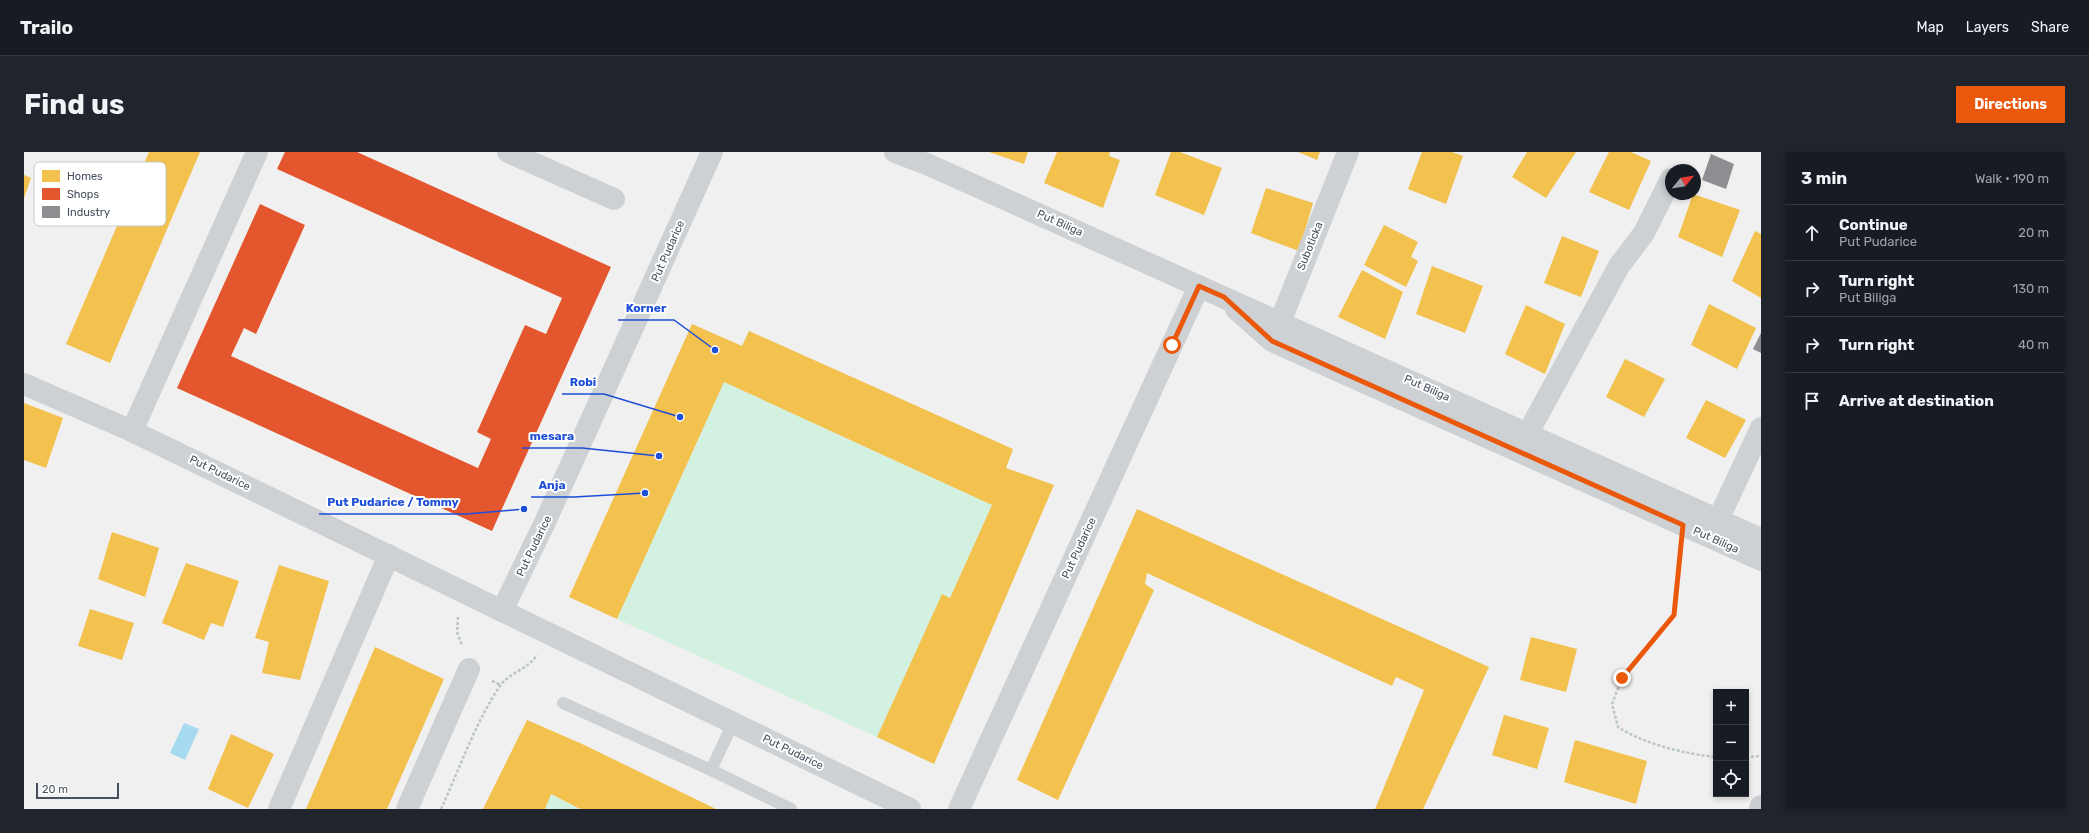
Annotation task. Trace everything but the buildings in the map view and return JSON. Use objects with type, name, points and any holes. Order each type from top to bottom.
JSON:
[{"type":"street","points":[[132,431],[258,152]]},
{"type":"street","points":[[508,152],[614,200]]},
{"type":"street","name":"Put Pudarice","points":[[502,611],[546,520],[712,152]]},
{"type":"street","name":"Put Biliga","points":[[895,152],[931,158],[1224,297],[1276,332],[1683,525],[1761,560]]},
{"type":"street","name":"Suboticka","points":[[1276,332],[1348,152]]},
{"type":"street","points":[[1528,434],[1619,266],[1644,232],[1665,191]]},
{"type":"street","name":"Put Pudarice","points":[[959,809],[1199,286]]},
{"type":"street","name":"Put Biliga","points":[[1276,332],[1528,434],[1761,539]]},
{"type":"street","name":"Put Pudarice","points":[[24,384],[132,431],[910,809]]},
{"type":"street","points":[[1718,520],[1761,428]]},
{"type":"street","points":[[279,809],[389,556]]},
{"type":"street","points":[[407,809],[469,669]]},
{"type":"lane","points":[[562,703],[711,770],[791,809]]},
{"type":"lane","points":[[711,770],[733,723]]},
{"type":"path","points":[[1683,525],[1674,615],[1622,678],[1612,704],[1618,728],[1634,738],[1703,756],[1713,757]]},
{"type":"path","points":[[441,809],[486,708],[501,685],[533,661],[549,633]]},
{"type":"path","points":[[1749,757],[1761,756]]},
{"type":"green space","points":[[724,382],[992,505],[950,598],[942,595],[877,737],[617,619]]},
{"type":"green space","points":[[551,794],[554,796],[580,809],[545,809]]},
{"type":"water","points":[[184,723],[199,729],[185,760],[170,753]]},
{"type":"place","name":"Korner","points":[[715,350]]},
{"type":"place","name":"Robi","points":[[680,417]]},
{"type":"place","name":"mesara","points":[[659,456]]},
{"type":"place","name":"Anja","points":[[645,493]]},
{"type":"place","name":"Put Pudarice / Tommy","points":[[524,509]]},
{"type":"route","points":[[1172,345],[1189,311],[1199,286],[1224,297],[1268,339],[1272,341],[1683,525],[1674,615],[1622,678]]}]
